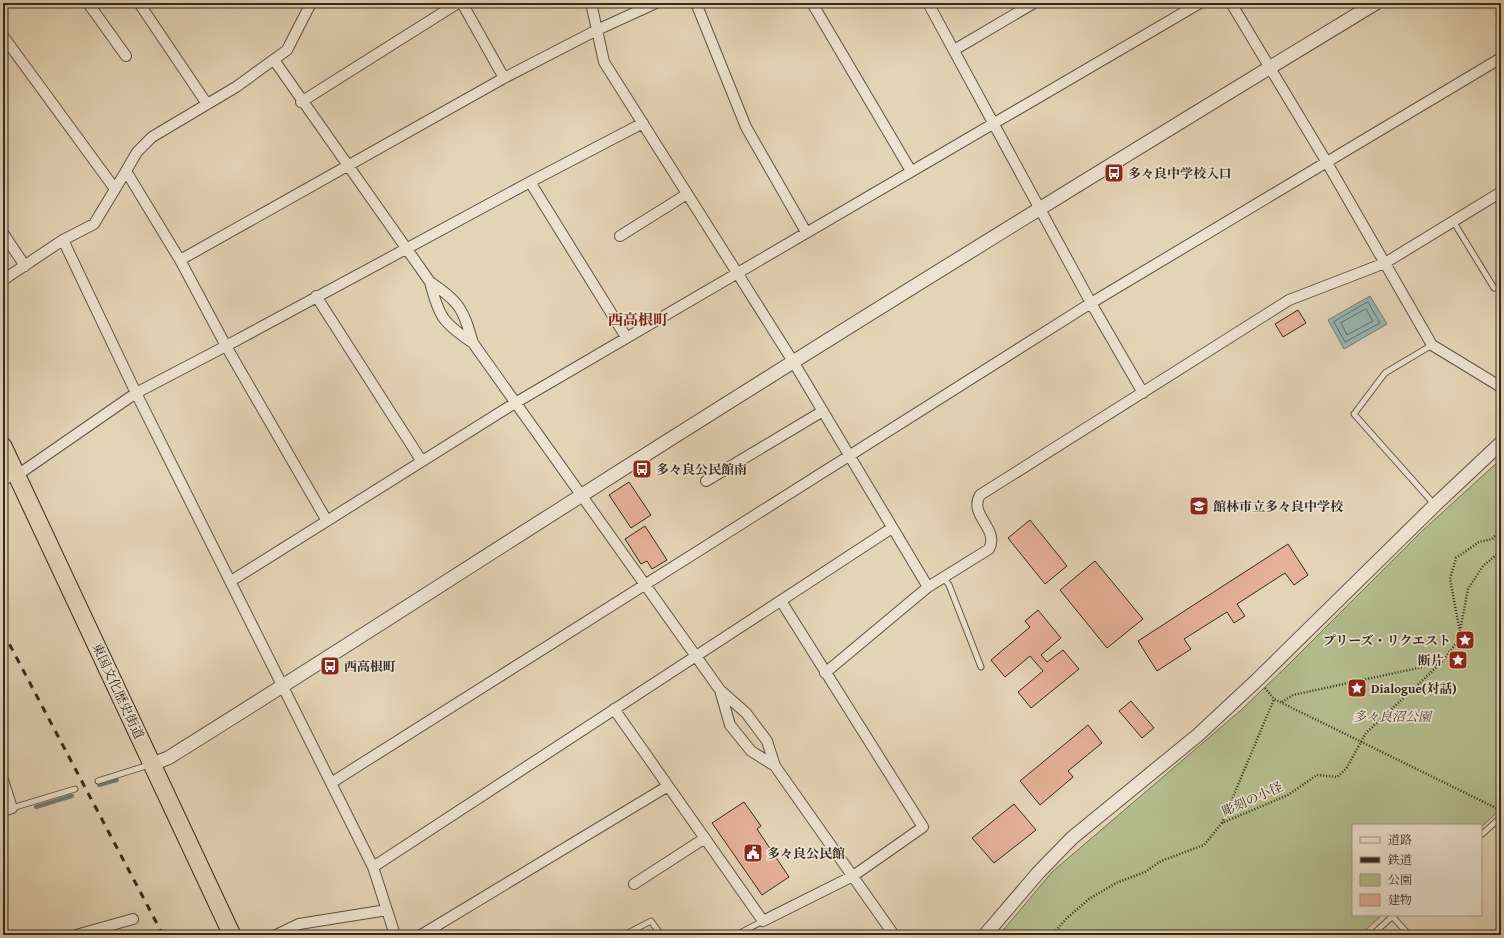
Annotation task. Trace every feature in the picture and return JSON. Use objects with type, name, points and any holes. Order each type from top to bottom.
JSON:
[{"type":"highway","name":"東国文化歴史街道","points":[[3,446],[10,480],[152,764],[232,935]]},
{"type":"street","points":[[88,3],[126,56]]},
{"type":"street","points":[[139,3],[207,104]]},
{"type":"street","points":[[3,280],[63,240],[94,224],[138,152],[152,137],[236,87],[287,50],[311,3]]},
{"type":"street","points":[[302,102],[458,3]]},
{"type":"street","points":[[462,3],[504,78]]},
{"type":"street","points":[[591,3],[604,62],[794,363],[928,587]]},
{"type":"street","points":[[180,260],[504,78],[597,30],[656,3]]},
{"type":"street","points":[[696,3],[746,127],[806,232]]},
{"type":"street","points":[[812,3],[911,171]]},
{"type":"street","points":[[928,3],[1091,303],[1143,393]]},
{"type":"street","points":[[954,50],[1034,3]]},
{"type":"street","points":[[231,581],[421,460],[515,403],[1200,3]]},
{"type":"street","points":[[1231,3],[1326,161],[1432,345],[1501,386]]},
{"type":"street","points":[[152,764],[168,758],[581,496],[1041,209],[1376,3]]},
{"type":"street","points":[[3,36],[115,189]]},
{"type":"street","points":[[331,783],[643,584],[850,456],[1091,303],[1326,161],[1501,58]]},
{"type":"street","points":[[274,60],[302,102],[430,282],[451,296],[465,316],[473,343],[643,584],[720,690],[746,713],[767,741],[775,766],[894,935]]},
{"type":"street","points":[[10,480],[136,393],[530,182],[643,124]]},
{"type":"street","points":[[126,171],[180,260],[226,346],[327,521]]},
{"type":"street","points":[[530,182],[626,337]]},
{"type":"street","points":[[825,673],[928,587],[943,576],[989,549],[992,542],[992,535],[977,508],[976,502],[980,495],[1289,300],[1385,263],[1501,192]]},
{"type":"street","points":[[620,236],[688,194]]},
{"type":"street","points":[[3,233],[25,266]]},
{"type":"street","points":[[63,240],[136,393],[373,867],[395,935]]},
{"type":"street","points":[[430,282],[437,308],[450,328],[473,343]]},
{"type":"street","points":[[316,296],[421,460]]},
{"type":"street","points":[[706,481],[823,412]]},
{"type":"street","points":[[985,935],[1038,873],[1072,838],[1186,744],[1257,680],[1435,505],[1501,443]]},
{"type":"street","points":[[373,867],[892,528]]},
{"type":"street","points":[[614,709],[763,921],[853,876],[923,827],[781,601]]},
{"type":"street","points":[[720,690],[730,725],[751,751],[775,766]]},
{"type":"street","points":[[3,780],[8,810]]},
{"type":"street","points":[[421,935],[668,786]]},
{"type":"street","points":[[634,884],[705,838]]},
{"type":"street","points":[[276,935],[299,924],[387,910]]},
{"type":"street","points":[[76,935],[133,919]]},
{"type":"lane","points":[[1453,221],[1494,288]]},
{"type":"lane","points":[[1432,345],[1385,373],[1354,414],[1435,505]]},
{"type":"lane","points":[[943,576],[949,585],[981,667]]},
{"type":"lane","points":[[98,781],[152,764]]},
{"type":"lane","points":[[8,810],[75,789]]},
{"type":"lane","points":[[1482,834],[1501,817]]},
{"type":"lane","points":[[1372,935],[1393,916],[1409,935]]},
{"type":"lane","points":[[736,935],[763,921]]},
{"type":"lane","points":[[624,935],[651,922],[661,935]]},
{"type":"path","points":[[1460,632],[1450,579],[1456,558],[1479,542],[1492,539],[1501,530]]},
{"type":"path","name":"彫刻の小径","points":[[1052,935],[1066,919],[1089,899],[1116,883],[1145,872],[1161,861],[1204,845],[1222,823],[1288,795],[1317,774],[1337,777],[1346,769],[1366,733],[1442,663],[1457,642],[1468,589],[1483,566],[1501,551]]},
{"type":"path","points":[[1282,702],[1293,695],[1442,663]]},
{"type":"path","points":[[1257,680],[1274,699],[1490,804],[1501,812]]},
{"type":"path","points":[[1222,823],[1274,699]]},
{"type":"green space","name":"多々良沼公園","points":[[1501,459],[1501,809],[1482,826],[1482,824],[1352,824],[1352,916],[1381,916],[1360,935],[999,935],[1052,872],[1240,711],[1421,532]]},
{"type":"water","points":[[1370,296],[1387,324],[1344,349],[1328,320]]},
{"type":"building","points":[[1298,310],[1306,323],[1283,337],[1275,324]]},
{"type":"building","points":[[629,482],[651,515],[631,528],[609,495]]},
{"type":"building","points":[[1030,520],[1067,566],[1045,584],[1008,538]]},
{"type":"building","points":[[645,526],[667,560],[652,569],[647,561],[641,564],[625,539]]},
{"type":"building","points":[[1288,544],[1308,575],[1294,585],[1285,573],[1237,604],[1245,616],[1234,623],[1227,612],[1184,639],[1191,649],[1157,671],[1138,641]]},
{"type":"building","points":[[1095,561],[1143,619],[1107,648],[1060,590]]},
{"type":"building","points":[[1038,610],[1061,638],[1041,655],[1047,662],[1063,650],[1079,669],[1031,708],[1018,692],[1043,671],[1030,656],[1005,677],[991,660],[1030,627],[1025,621]]},
{"type":"building","points":[[1131,701],[1154,728],[1142,738],[1119,711]]},
{"type":"building","points":[[1088,725],[1102,743],[1068,771],[1073,777],[1040,805],[1020,781]]},
{"type":"building","name":"多々良公民館","points":[[744,802],[761,826],[757,829],[789,877],[762,895],[712,823]]},
{"type":"building","points":[[1014,804],[1036,830],[994,863],[972,838]]},
{"type":"waterway","points":[[99,785],[117,780]]},
{"type":"waterway","points":[[36,807],[72,796]]},
{"type":"railway","points":[[3,632],[163,935]]},
{"type":"place","name":"多々良中学校入口","points":[[1114,173]]},
{"type":"place","name":"多々良公民館南","points":[[642,469]]},
{"type":"place","name":"館林市立多々良中学校","points":[[1199,506]]},
{"type":"place","name":"プリーズ・リクエスト","points":[[1465,640]]},
{"type":"place","name":"断片","points":[[1458,660]]},
{"type":"place","name":"西高根町","points":[[330,666]]},
{"type":"place","name":"Dialogue(対話)","points":[[1357,688]]},
{"type":"place","name":"多々良公民館","points":[[753,853]]},
{"type":"district","name":"西高根町","points":[[638,319]]}]
